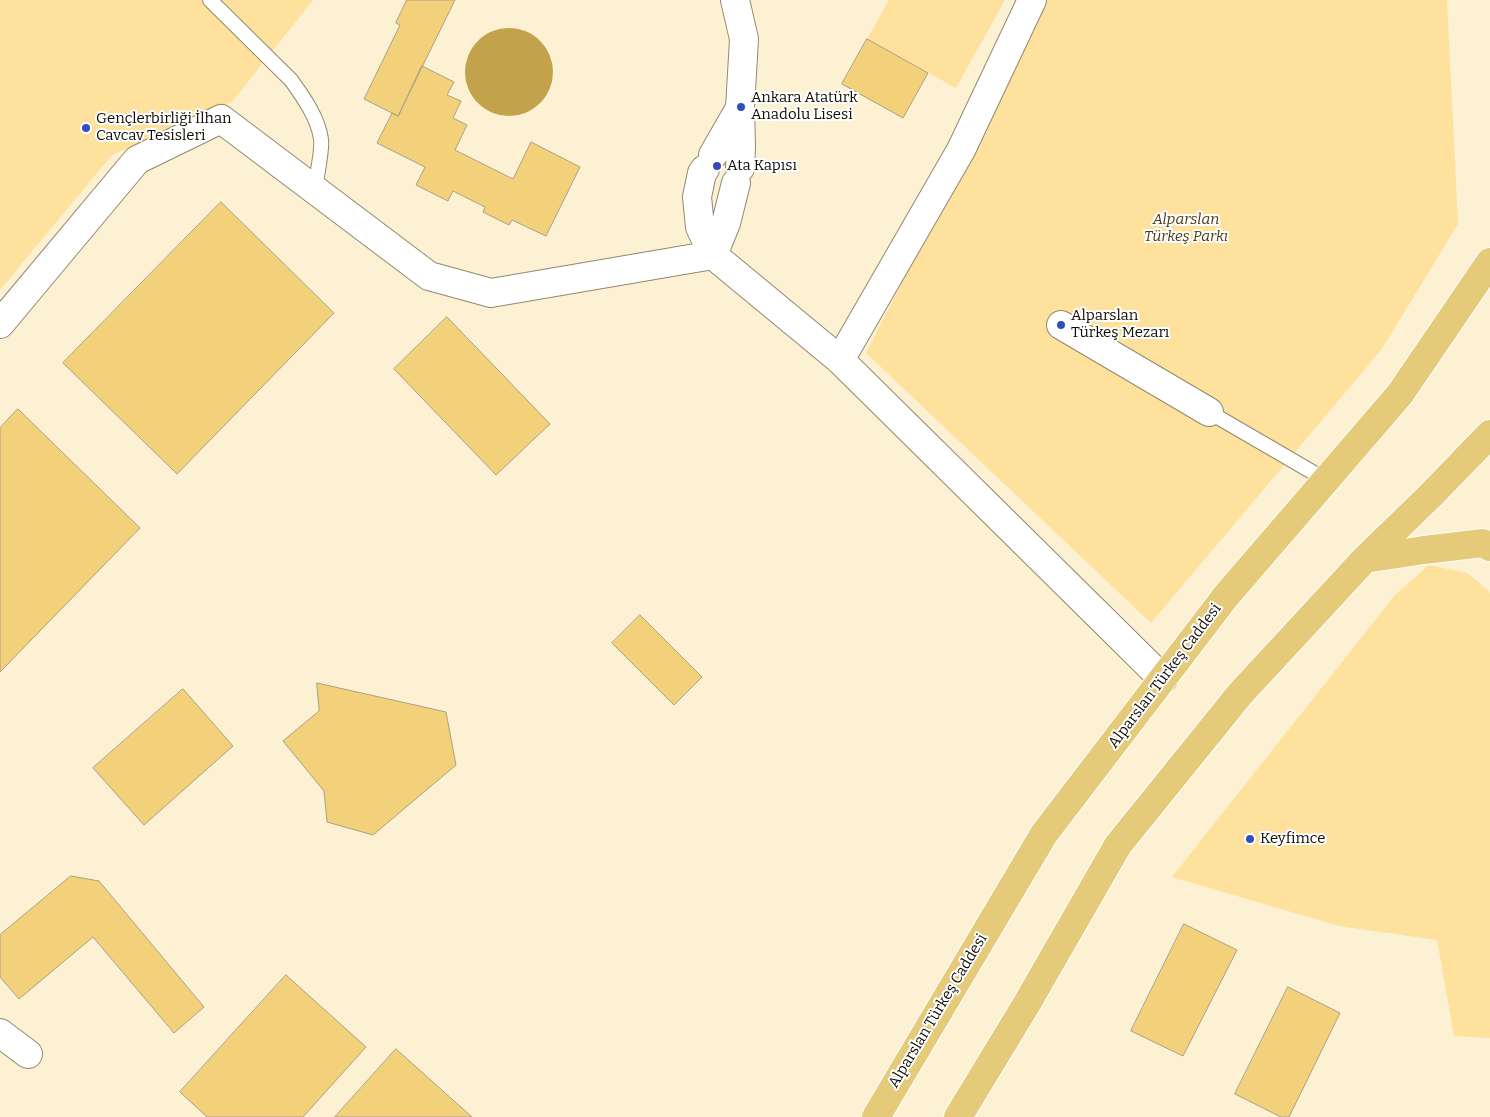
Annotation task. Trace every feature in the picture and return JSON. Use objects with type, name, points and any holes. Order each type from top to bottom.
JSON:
[{"type":"main road","name":"Alparslan Türkeş Caddesi","points":[[876,1117],[1044,834],[1226,596],[1400,394],[1490,262]]},
{"type":"main road","points":[[958,1117],[1026,1005],[1118,845],[1240,694],[1365,559],[1490,434]]},
{"type":"main road","points":[[1365,559],[1483,543],[1490,547]]},
{"type":"street","points":[[713,255],[726,223],[738,176],[741,147],[740,108],[744,39],[735,0]]},
{"type":"street","points":[[840,360],[961,150],[1032,0]]},
{"type":"street","points":[[740,108],[702,173],[697,197],[700,227],[713,255],[840,360],[1163,679]]},
{"type":"street","points":[[0,324],[137,160],[221,119],[429,276],[491,293],[713,255]]},
{"type":"street","points":[[1061,325],[1209,412]]},
{"type":"street","points":[[0,1033],[28,1054]]},
{"type":"lane","points":[[210,0],[291,80],[314,116],[322,140],[315,190]]},
{"type":"lane","points":[[1209,412],[1326,480]]},
{"type":"green space","name":"Gençlerbirliği İlhan Cavcav Tesisleri","points":[[0,0],[313,0],[232,102],[112,155],[0,290]]},
{"type":"green space","points":[[889,0],[1005,0],[956,88],[867,39]]},
{"type":"green space","name":"Alparslan Türkeş Parkı","points":[[1046,0],[1447,0],[1458,224],[1382,349],[1151,623],[866,353]]},
{"type":"green space","points":[[1429,565],[1467,573],[1489,591],[1490,594],[1490,1038],[1454,1036],[1437,940],[1339,926],[1172,877],[1395,595]]},
{"type":"shaded area","points":[[509,28],[526,31],[534,35],[546,47],[550,55],[553,72],[550,89],[546,97],[534,109],[526,113],[509,116],[492,113],[484,109],[472,97],[468,89],[465,72],[468,55],[472,47],[484,35],[492,31]]},
{"type":"building","points":[[407,0],[455,0],[398,116],[364,99],[400,25],[396,23]]},
{"type":"building","points":[[867,39],[928,73],[903,118],[842,84]]},
{"type":"building","points":[[422,66],[454,82],[447,95],[461,101],[453,118],[467,125],[455,150],[513,179],[531,142],[580,167],[546,236],[512,220],[509,225],[483,212],[485,207],[453,191],[448,201],[416,185],[425,167],[377,143],[392,113],[398,116]]},
{"type":"building","points":[[221,202],[334,313],[177,474],[63,363]]},
{"type":"building","points":[[447,317],[550,424],[496,475],[394,369]]},
{"type":"building","points":[[18,409],[140,528],[0,672],[0,428]]},
{"type":"building","points":[[640,615],[702,677],[674,705],[612,643]]},
{"type":"building","points":[[317,683],[446,712],[456,765],[373,835],[327,822],[324,791],[283,741],[319,711]]},
{"type":"building","points":[[183,689],[233,746],[144,825],[93,768]]},
{"type":"building","points":[[71,876],[99,881],[204,1007],[174,1033],[93,937],[19,999],[0,977],[0,935]]},
{"type":"building","points":[[1184,924],[1237,950],[1183,1056],[1131,1031]]},
{"type":"building","points":[[286,975],[366,1047],[303,1117],[207,1117],[180,1092]]},
{"type":"building","points":[[1288,987],[1340,1013],[1289,1117],[1281,1117],[1235,1094]]},
{"type":"building","points":[[396,1049],[472,1117],[335,1117]]},
{"type":"place","name":"Ankara Atatürk Anadolu Lisesi","points":[[741,107]]},
{"type":"place","name":"Gençlerbirliği İlhan Cavcav Tesisleri","points":[[86,128]]},
{"type":"place","name":"Ata Kapısı","points":[[717,166]]},
{"type":"place","name":"Alparslan Türkeş Mezarı","points":[[1061,325]]},
{"type":"place","name":"Keyfimce","points":[[1250,839]]}]
